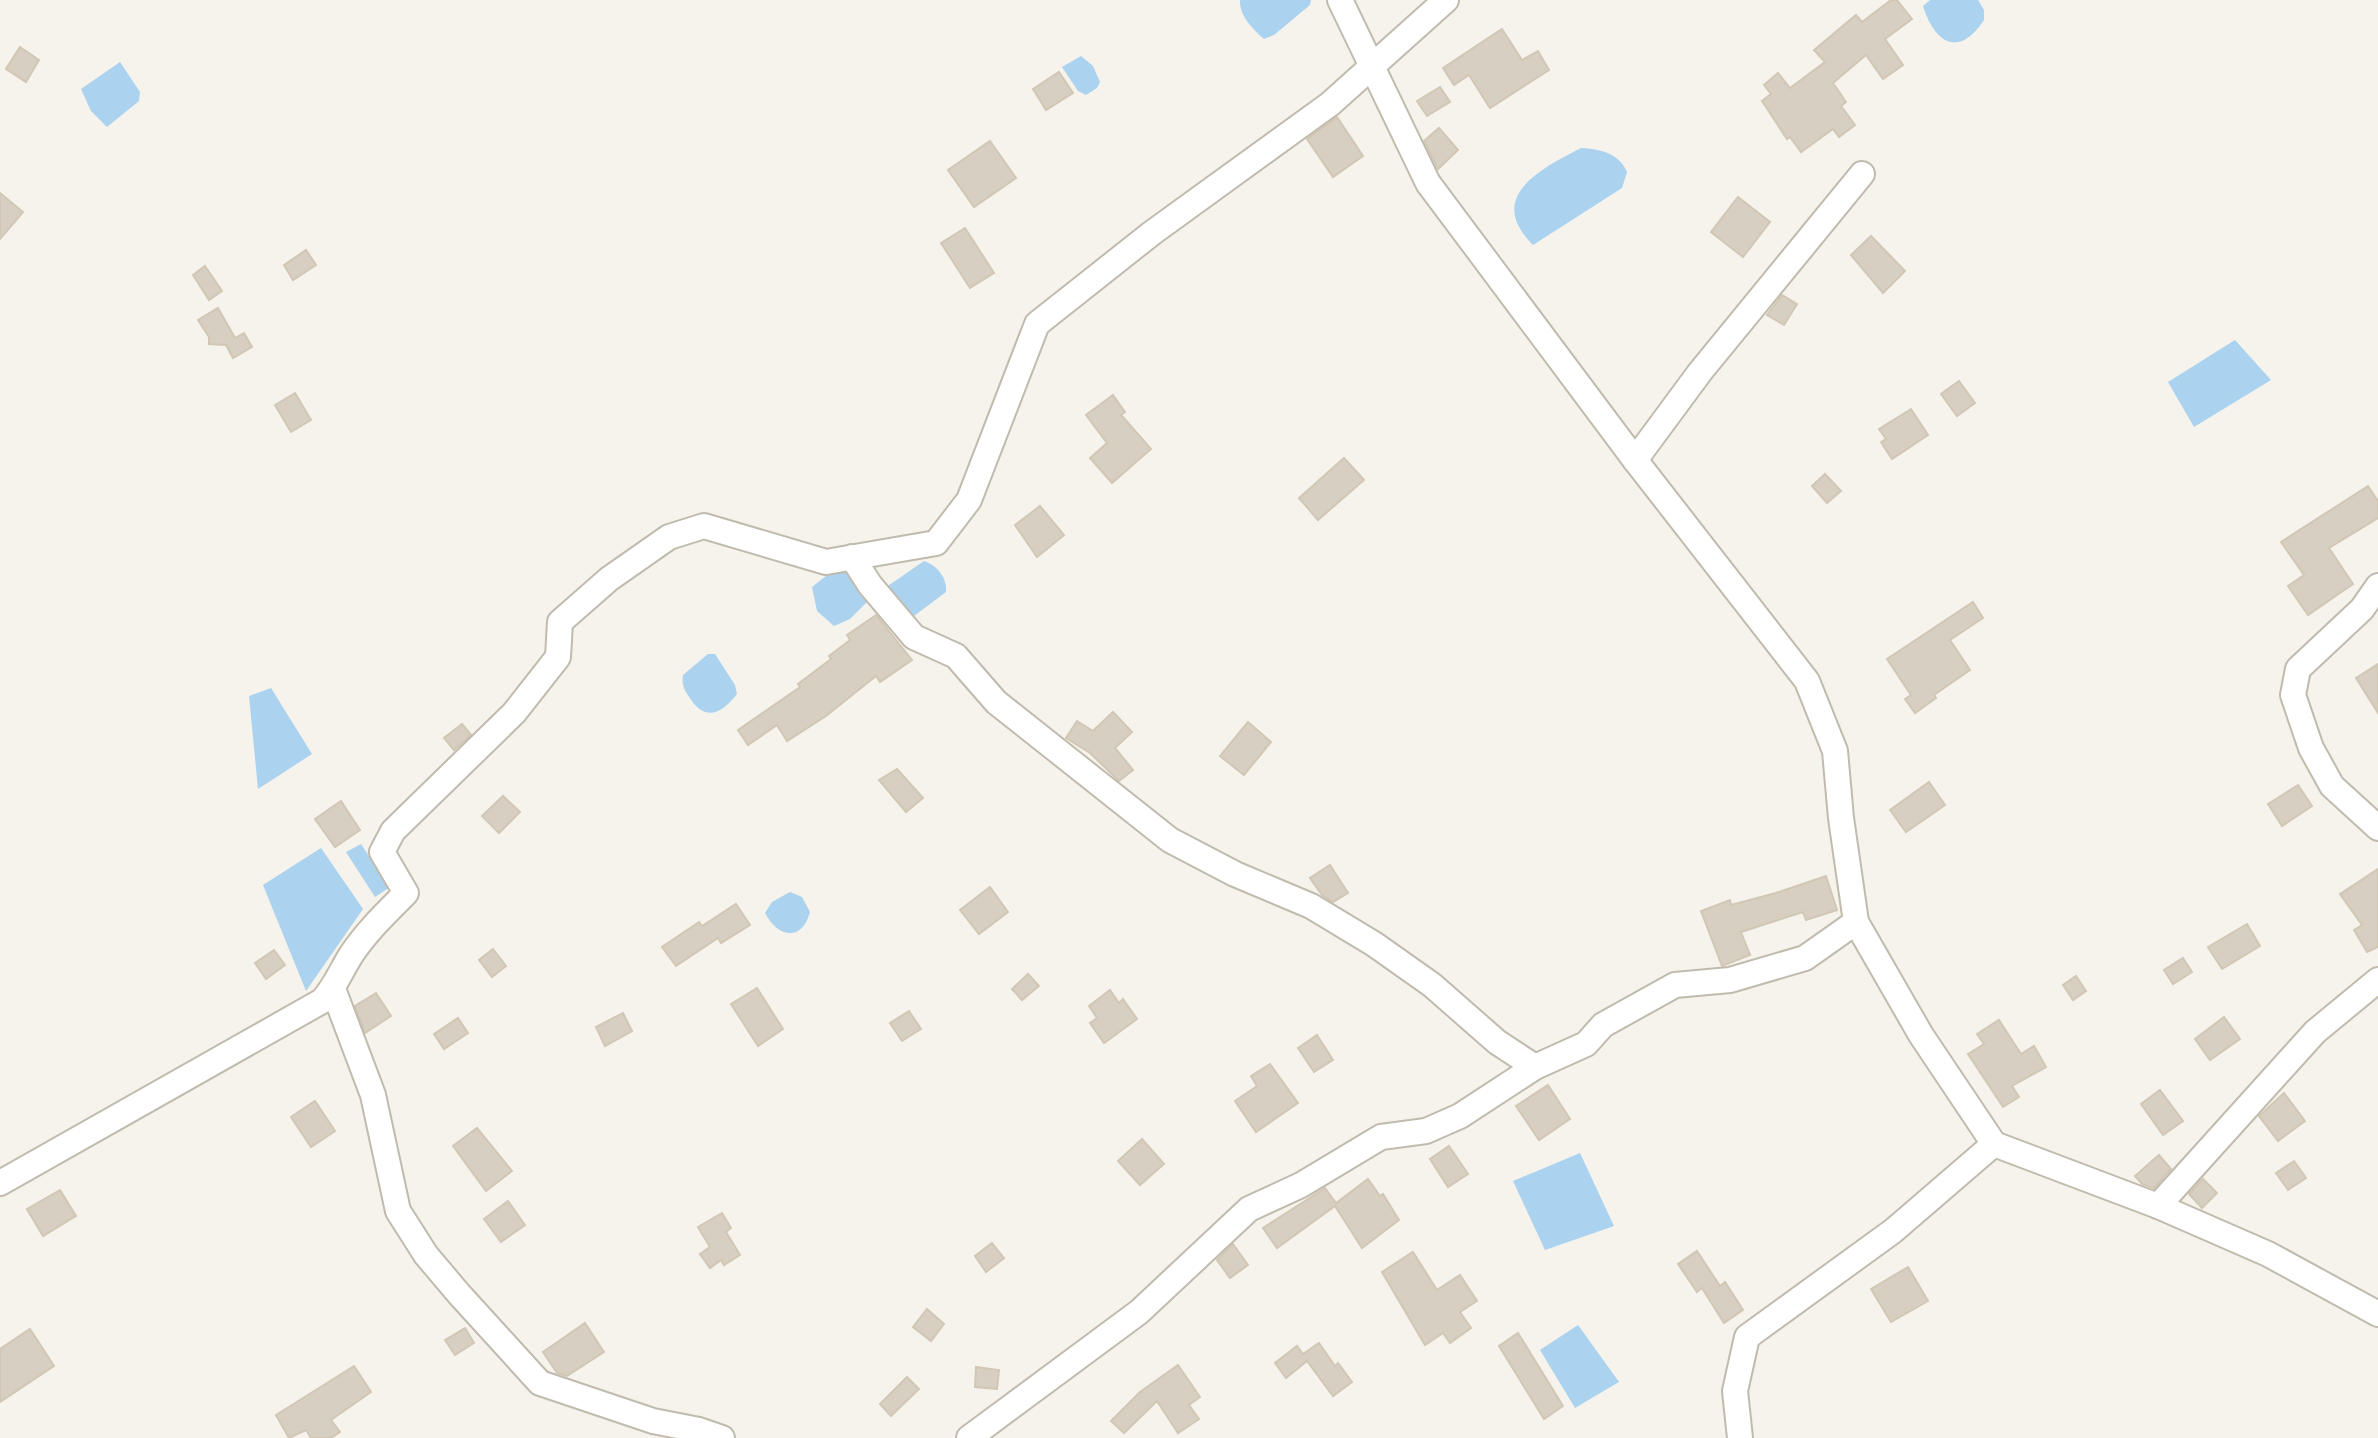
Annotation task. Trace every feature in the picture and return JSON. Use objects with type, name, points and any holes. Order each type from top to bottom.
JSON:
[{"type":"street","points":[[1340,0],[1428,183],[1634,460],[1807,681],[1835,751],[1841,818],[1856,922],[1921,1035],[1994,1144],[2158,1206],[2269,1254],[2378,1314]]},
{"type":"street","points":[[0,1183],[322,1001],[333,989],[350,956],[375,922],[406,893],[382,852],[393,831],[514,713],[558,657],[560,622],[609,579],[669,537],[704,527],[826,562],[936,543],[969,500],[1037,324],[1152,233],[1330,104],[1446,0]]},
{"type":"street","points":[[1634,460],[1700,372],[1862,174]]},
{"type":"street","points":[[852,557],[870,584],[914,638],[956,656],[996,702],[1170,840],[1235,874],[1311,905],[1374,944],[1432,985],[1497,1042],[1535,1067]]},
{"type":"street","points":[[2378,586],[2362,609],[2298,669],[2293,695],[2311,748],[2332,786],[2378,828]]},
{"type":"street","points":[[970,1438],[1139,1312],[1249,1209],[1301,1185],[1381,1137],[1426,1131],[1460,1116],[1535,1067],[1586,1044],[1603,1026],[1675,985],[1730,980],[1805,958],[1856,922]]},
{"type":"street","points":[[2158,1206],[2315,1032],[2378,980]]},
{"type":"street","points":[[333,989],[373,1096],[398,1211],[426,1255],[451,1284],[540,1383],[653,1421],[699,1430],[722,1438]]},
{"type":"street","points":[[1740,1438],[1735,1391],[1747,1337],[1893,1231],[1994,1144]]},
{"type":"water","points":[[1240,0],[1311,0],[1310,5],[1274,35],[1264,39],[1244,17]]},
{"type":"water","points":[[1930,0],[1978,0],[1984,10],[1984,20],[1966,39],[1949,42],[1934,30],[1928,19],[1923,6]]},
{"type":"water","points":[[1081,56],[1093,66],[1100,82],[1097,88],[1086,95],[1078,91],[1062,67]]},
{"type":"water","points":[[120,62],[140,92],[139,101],[107,127],[91,111],[81,89]]},
{"type":"water","points":[[1581,148],[1602,151],[1619,160],[1627,172],[1622,188],[1533,245],[1520,228],[1514,213],[1516,199],[1535,175]]},
{"type":"water","points":[[2235,340],[2271,380],[2194,427],[2168,382]]},
{"type":"water","points":[[924,561],[941,573],[946,592],[910,619],[882,590]]},
{"type":"water","points":[[836,568],[843,568],[867,602],[850,619],[834,626],[817,611],[812,587]]},
{"type":"water","points":[[708,654],[715,654],[735,685],[737,694],[721,710],[709,713],[692,701],[683,683],[683,675]]},
{"type":"water","points":[[271,688],[312,754],[258,789],[249,696]]},
{"type":"water","points":[[361,844],[390,887],[375,897],[346,852]]},
{"type":"water","points":[[321,848],[363,909],[306,991],[263,885]]},
{"type":"water","points":[[790,892],[802,897],[810,912],[801,928],[789,933],[776,928],[765,913],[772,902]]},
{"type":"water","points":[[1580,1153],[1614,1226],[1545,1250],[1513,1181]]},
{"type":"water","points":[[1578,1325],[1619,1382],[1575,1408],[1540,1350]]},
{"type":"building","points":[[1891,0],[1897,0],[1912,19],[1885,39],[1903,65],[1883,79],[1866,55],[1833,83],[1846,102],[1841,106],[1855,125],[1839,137],[1833,129],[1801,152],[1790,137],[1787,139],[1762,101],[1771,94],[1764,85],[1778,73],[1790,88],[1825,62],[1814,50],[1856,15],[1862,22]]},
{"type":"building","points":[[1502,29],[1522,60],[1538,51],[1549,70],[1490,108],[1469,75],[1454,85],[1443,68]]},
{"type":"building","points":[[20,47],[39,60],[26,82],[6,69]]},
{"type":"building","points":[[1059,72],[1073,93],[1046,110],[1033,89]]},
{"type":"building","points":[[1440,87],[1450,102],[1427,116],[1417,101]]},
{"type":"building","points":[[1337,117],[1363,156],[1333,177],[1307,139]]},
{"type":"building","points":[[1439,128],[1458,150],[1438,169],[1424,141]]},
{"type":"building","points":[[990,141],[1016,178],[974,207],[948,170]]},
{"type":"building","points":[[0,193],[23,212],[0,239]]},
{"type":"building","points":[[1738,197],[1770,222],[1743,257],[1711,232]]},
{"type":"building","points":[[965,228],[994,273],[970,288],[941,243]]},
{"type":"building","points":[[1871,236],[1905,271],[1883,293],[1851,255]]},
{"type":"building","points":[[306,250],[316,265],[293,280],[284,265]]},
{"type":"building","points":[[205,266],[222,291],[209,300],[193,275]]},
{"type":"building","points":[[1782,295],[1797,304],[1784,325],[1767,315]]},
{"type":"building","points":[[218,308],[235,338],[244,333],[252,347],[233,358],[226,345],[209,344],[209,337],[198,320]]},
{"type":"building","points":[[1959,381],[1975,403],[1957,416],[1941,394]]},
{"type":"building","points":[[295,393],[311,420],[291,432],[275,405]]},
{"type":"building","points":[[1113,395],[1125,412],[1121,415],[1151,449],[1112,483],[1090,458],[1107,443],[1086,415]]},
{"type":"building","points":[[1911,409],[1928,435],[1892,459],[1881,442],[1886,439],[1879,429]]},
{"type":"building","points":[[1344,458],[1364,480],[1318,520],[1299,498]]},
{"type":"building","points":[[1825,474],[1841,491],[1827,503],[1812,486]]},
{"type":"building","points":[[2368,486],[2378,501],[2378,518],[2329,548],[2353,584],[2308,615],[2288,586],[2304,575],[2281,542]]},
{"type":"building","points":[[1040,506],[1064,535],[1037,557],[1015,525]]},
{"type":"building","points":[[1973,602],[1983,618],[1950,640],[1970,670],[1934,695],[1936,698],[1915,713],[1905,699],[1911,695],[1887,659]]},
{"type":"building","points":[[876,615],[912,660],[880,682],[876,676],[826,716],[787,741],[777,725],[748,745],[738,730],[800,687],[798,684],[831,659],[829,656],[850,640],[847,635]]},
{"type":"building","points":[[2378,664],[2378,713],[2356,678]]},
{"type":"building","points":[[1113,712],[1132,732],[1115,748],[1133,770],[1119,781],[1090,753],[1066,738],[1077,721],[1093,731]]},
{"type":"building","points":[[1248,722],[1271,742],[1244,775],[1220,756]]},
{"type":"building","points":[[462,724],[471,735],[454,750],[444,738]]},
{"type":"building","points":[[897,769],[923,798],[906,812],[879,780]]},
{"type":"building","points":[[1929,782],[1945,805],[1906,832],[1890,810]]},
{"type":"building","points":[[2298,785],[2312,806],[2282,826],[2268,804]]},
{"type":"building","points":[[503,796],[520,812],[499,833],[482,816]]},
{"type":"building","points":[[341,801],[360,830],[335,847],[315,819]]},
{"type":"building","points":[[1330,865],[1348,893],[1333,902],[1322,895],[1310,878]]},
{"type":"building","points":[[2378,869],[2378,947],[2367,952],[2354,930],[2362,925],[2340,894]]},
{"type":"building","points":[[1826,876],[1837,910],[1806,920],[1803,912],[1741,932],[1750,955],[1722,966],[1701,911],[1730,900],[1731,905],[1776,893]]},
{"type":"building","points":[[990,887],[1008,912],[979,934],[960,910]]},
{"type":"building","points":[[736,904],[750,925],[721,943],[718,938],[676,966],[662,947],[699,922],[702,926]]},
{"type":"building","points":[[2247,924],[2260,946],[2222,969],[2208,947]]},
{"type":"building","points":[[493,949],[506,966],[492,977],[479,960]]},
{"type":"building","points":[[274,950],[285,965],[266,979],[255,963]]},
{"type":"building","points":[[2183,958],[2192,972],[2173,984],[2164,970]]},
{"type":"building","points":[[1028,974],[1039,986],[1022,1000],[1012,989]]},
{"type":"building","points":[[2076,976],[2086,991],[2073,1000],[2063,985]]},
{"type":"building","points":[[757,988],[783,1029],[758,1046],[731,1004]]},
{"type":"building","points":[[1110,990],[1119,1003],[1123,999],[1137,1019],[1104,1043],[1090,1023],[1097,1018],[1089,1006]]},
{"type":"building","points":[[376,993],[391,1016],[365,1033],[355,1006]]},
{"type":"building","points":[[909,1011],[921,1029],[902,1041],[890,1023]]},
{"type":"building","points":[[623,1013],[632,1031],[605,1046],[596,1027]]},
{"type":"building","points":[[2224,1017],[2240,1039],[2210,1060],[2195,1039]]},
{"type":"building","points":[[458,1018],[468,1033],[444,1049],[434,1034]]},
{"type":"building","points":[[1999,1020],[2021,1054],[2034,1046],[2046,1067],[2012,1086],[2019,1097],[2003,1107],[1968,1054],[1984,1044],[1977,1034]]},
{"type":"building","points":[[1317,1035],[1333,1060],[1314,1072],[1298,1048]]},
{"type":"building","points":[[1270,1064],[1298,1103],[1256,1132],[1235,1101],[1257,1086],[1251,1076]]},
{"type":"building","points":[[1548,1085],[1570,1119],[1539,1140],[1516,1106]]},
{"type":"building","points":[[2160,1090],[2183,1121],[2163,1135],[2141,1104]]},
{"type":"building","points":[[2284,1093],[2305,1121],[2278,1141],[2259,1116]]},
{"type":"building","points":[[315,1101],[335,1131],[311,1147],[291,1117]]},
{"type":"building","points":[[477,1128],[512,1171],[486,1191],[453,1146]]},
{"type":"building","points":[[1142,1139],[1164,1164],[1140,1185],[1118,1161]]},
{"type":"building","points":[[1449,1146],[1468,1174],[1448,1187],[1430,1159]]},
{"type":"building","points":[[2159,1155],[2171,1169],[2154,1188],[2142,1184],[2135,1176]]},
{"type":"building","points":[[2294,1161],[2306,1178],[2288,1190],[2276,1173]]},
{"type":"building","points":[[1368,1179],[1380,1196],[1383,1194],[1399,1220],[1362,1248],[1335,1206],[1277,1248],[1263,1228],[1325,1188],[1336,1203]]},
{"type":"building","points":[[2203,1179],[2217,1193],[2202,1208],[2189,1194]]},
{"type":"building","points":[[60,1190],[76,1216],[43,1236],[27,1209]]},
{"type":"building","points":[[508,1201],[525,1225],[501,1242],[484,1219]]},
{"type":"building","points":[[722,1213],[731,1228],[726,1232],[740,1255],[724,1265],[721,1260],[710,1268],[700,1254],[710,1247],[698,1227]]},
{"type":"building","points":[[992,1243],[1004,1258],[986,1272],[975,1256]]},
{"type":"building","points":[[1233,1244],[1248,1265],[1230,1278],[1217,1260]]},
{"type":"building","points":[[1697,1251],[1720,1286],[1725,1282],[1743,1310],[1724,1323],[1702,1288],[1697,1292],[1678,1264]]},
{"type":"building","points":[[1413,1252],[1437,1290],[1460,1275],[1477,1301],[1460,1312],[1471,1328],[1450,1343],[1443,1333],[1425,1345],[1382,1272]]},
{"type":"building","points":[[1908,1267],[1928,1301],[1891,1322],[1871,1289]]},
{"type":"building","points":[[927,1309],[944,1324],[931,1341],[913,1327]]},
{"type":"building","points":[[585,1323],[604,1352],[567,1376],[557,1373],[543,1352]]},
{"type":"building","points":[[465,1328],[474,1343],[455,1355],[445,1340]]},
{"type":"building","points":[[30,1329],[54,1366],[0,1402],[0,1349]]},
{"type":"building","points":[[1518,1333],[1563,1406],[1544,1419],[1499,1346]]},
{"type":"building","points":[[1319,1343],[1335,1366],[1338,1363],[1352,1382],[1333,1396],[1307,1361],[1286,1378],[1275,1363],[1297,1346],[1303,1354]]},
{"type":"building","points":[[1178,1365],[1200,1397],[1189,1405],[1199,1419],[1178,1433],[1157,1401],[1124,1433],[1111,1421],[1140,1392]]},
{"type":"building","points":[[354,1366],[371,1392],[331,1420],[340,1432],[331,1438],[311,1438],[306,1430],[289,1438],[276,1415]]},
{"type":"building","points":[[976,1367],[999,1370],[997,1389],[975,1387]]},
{"type":"building","points":[[907,1377],[919,1389],[891,1416],[880,1404]]}]
